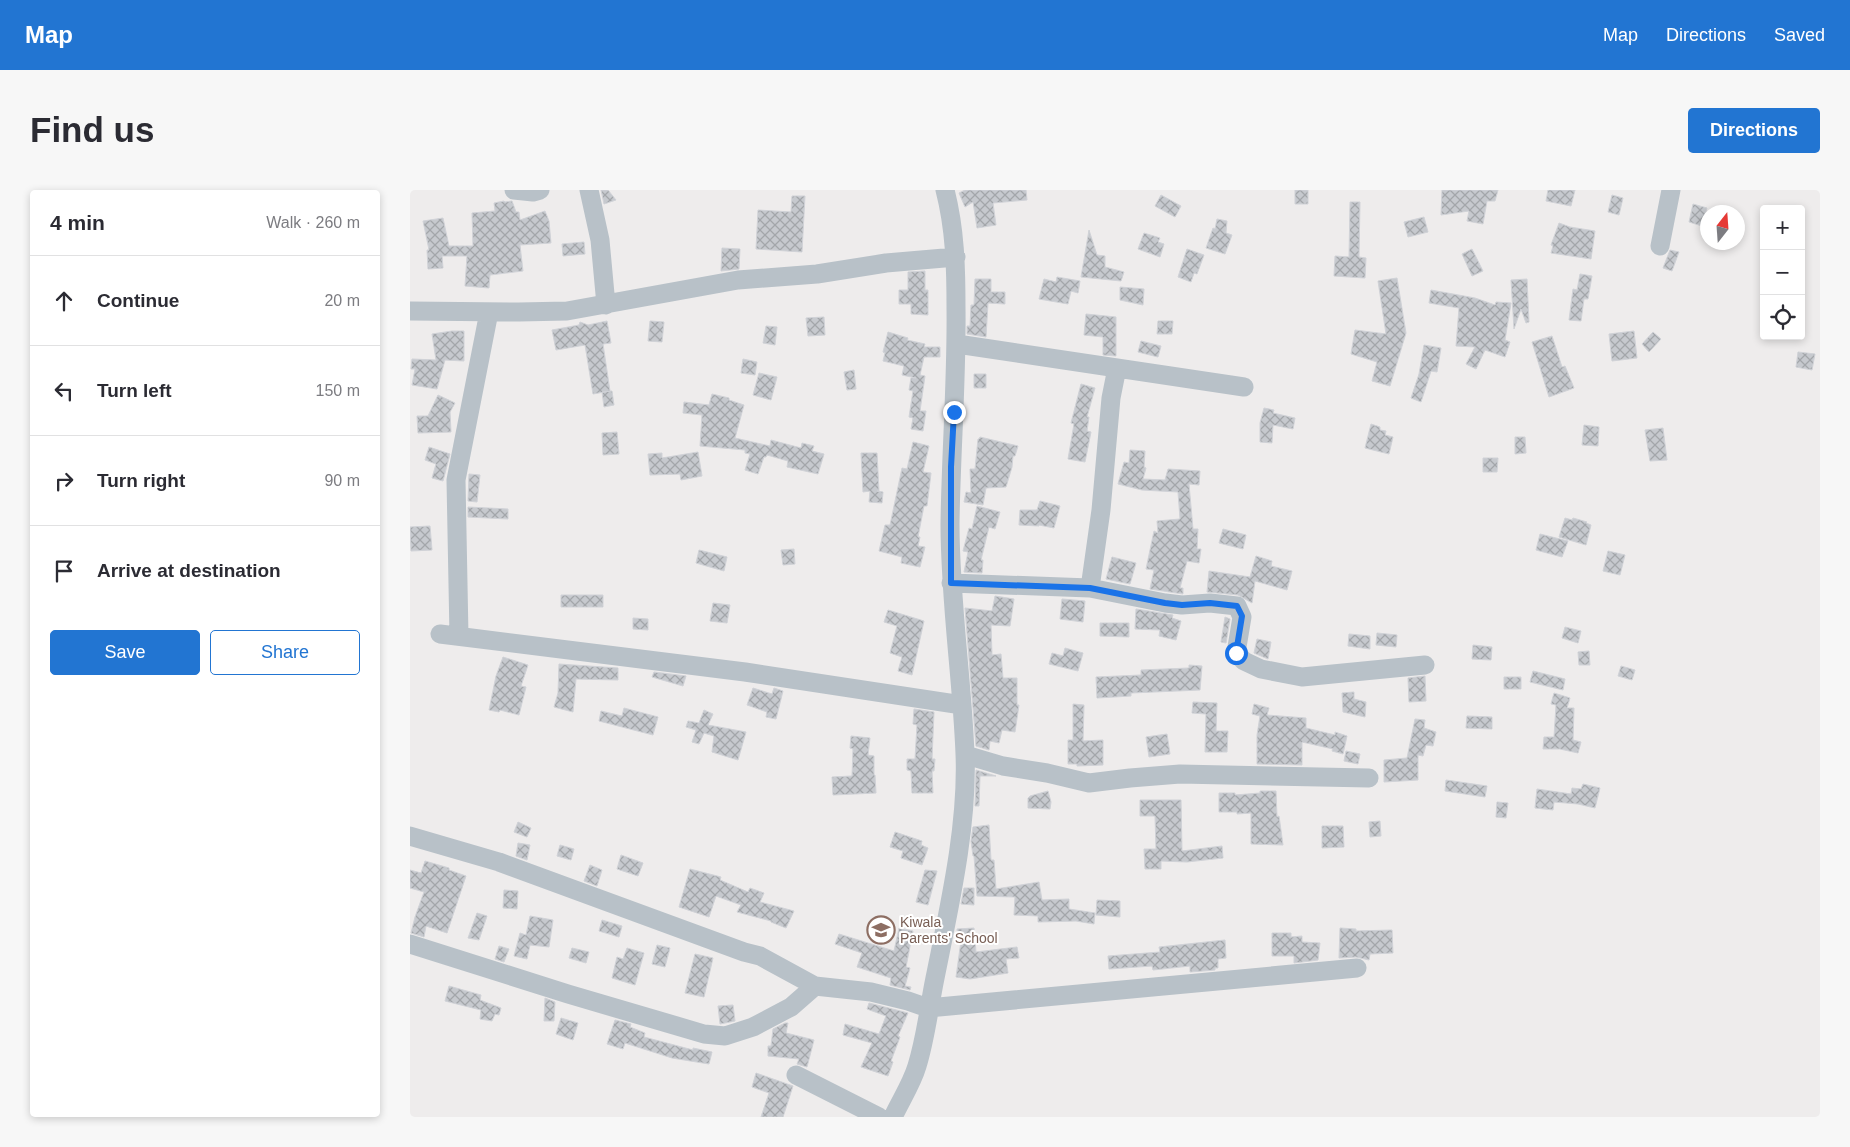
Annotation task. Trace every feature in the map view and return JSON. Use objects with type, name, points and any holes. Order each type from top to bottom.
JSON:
[{"type":"street","points":[[514,190],[533,192],[540,190]]},
{"type":"street","points":[[589,190],[600,240],[606,305]]},
{"type":"street","points":[[893,1117],[916,1069],[924,1041],[928,1008],[962,829],[965,792],[966,755],[951,583],[951,467],[957,344],[956,257],[946,190]]},
{"type":"street","points":[[1660,246],[1671,190]]},
{"type":"street","points":[[410,311],[489,312],[567,310],[606,305],[738,280],[817,274],[886,263],[956,257]]},
{"type":"street","points":[[459,636],[456,480],[489,312]]},
{"type":"street","points":[[957,344],[1244,386]]},
{"type":"street","points":[[1090,588],[1101,510],[1111,398],[1117,368]]},
{"type":"street","points":[[951,583],[1090,588],[1165,603],[1182,605],[1210,603],[1237,606],[1242,616],[1236,653],[1244,661],[1261,669],[1302,677],[1425,664]]},
{"type":"street","points":[[440,634],[745,672],[962,705]]},
{"type":"street","points":[[966,755],[1003,766],[1047,773],[1090,783],[1180,774],[1369,778]]},
{"type":"street","points":[[410,836],[499,862],[744,952],[760,956],[814,986],[871,992],[928,1008],[1357,968]]},
{"type":"street","points":[[410,944],[568,994],[704,1034],[725,1036],[753,1027],[791,1007],[814,986]]},
{"type":"street","points":[[796,1075],[879,1117]]},
{"type":"building","points":[[601,190],[608,190],[616,200],[604,204]]},
{"type":"building","points":[[965,190],[1026,190],[1027,200],[993,203],[996,225],[977,228],[973,202],[965,207],[959,193]]},
{"type":"building","points":[[1295,190],[1308,190],[1308,204],[1295,204]]},
{"type":"building","points":[[1442,190],[1498,190],[1495,201],[1487,201],[1483,224],[1467,221],[1469,211],[1441,215]]},
{"type":"building","points":[[1548,190],[1575,190],[1571,206],[1546,201]]},
{"type":"building","points":[[1161,195],[1181,206],[1175,217],[1155,206]]},
{"type":"building","points":[[1612,195],[1623,198],[1619,215],[1608,212]]},
{"type":"building","points":[[792,196],[805,196],[802,252],[756,249],[758,210],[791,212]]},
{"type":"building","points":[[512,201],[516,212],[519,212],[520,220],[545,211],[549,221],[551,243],[520,245],[523,271],[490,275],[489,288],[465,286],[467,256],[442,256],[443,268],[428,269],[427,250],[429,250],[423,221],[443,218],[449,246],[473,246],[472,213],[495,211],[494,203]]},
{"type":"building","points":[[1350,202],[1360,202],[1359,257],[1366,258],[1365,278],[1334,276],[1335,256],[1349,257]]},
{"type":"building","points":[[1693,204],[1700,206],[1700,225],[1689,222]]},
{"type":"building","points":[[1424,217],[1428,232],[1408,237],[1404,222]]},
{"type":"building","points":[[1217,219],[1227,221],[1226,233],[1232,235],[1225,254],[1206,248],[1213,228],[1215,229]]},
{"type":"building","points":[[1559,223],[1570,227],[1595,231],[1591,259],[1551,253],[1553,246],[1551,245]]},
{"type":"building","points":[[1089,230],[1097,255],[1105,256],[1105,267],[1124,272],[1121,281],[1081,277]]},
{"type":"building","points":[[1144,233],[1160,238],[1158,242],[1164,244],[1160,257],[1138,249]]},
{"type":"building","points":[[584,242],[585,254],[563,256],[562,244]]},
{"type":"building","points":[[722,248],[740,249],[739,269],[721,271]]},
{"type":"building","points":[[1187,249],[1204,255],[1197,274],[1194,273],[1191,282],[1178,277]]},
{"type":"building","points":[[1472,249],[1483,271],[1472,276],[1462,254]]},
{"type":"building","points":[[1670,250],[1679,252],[1672,271],[1663,268]]},
{"type":"building","points":[[925,271],[925,290],[928,290],[928,315],[911,314],[911,304],[899,304],[899,290],[908,290],[908,272]]},
{"type":"building","points":[[1580,274],[1592,276],[1588,299],[1584,299],[1581,321],[1569,320],[1573,289],[1577,290]]},
{"type":"building","points":[[1057,277],[1080,281],[1078,293],[1071,291],[1068,304],[1039,299],[1044,279],[1056,282]]},
{"type":"building","points":[[1397,278],[1406,333],[1390,386],[1372,381],[1377,362],[1351,354],[1355,330],[1386,334],[1378,281]]},
{"type":"building","points":[[975,279],[991,279],[991,292],[1005,292],[1005,304],[988,303],[986,337],[967,334],[967,326],[970,326],[971,305],[974,305]]},
{"type":"building","points":[[1527,279],[1529,322],[1526,323],[1521,309],[1514,329],[1511,280]]},
{"type":"building","points":[[1120,287],[1144,289],[1143,305],[1120,300]]},
{"type":"building","points":[[1431,290],[1475,298],[1495,305],[1496,302],[1511,303],[1505,340],[1510,342],[1505,357],[1485,350],[1476,369],[1466,364],[1475,347],[1456,346],[1459,308],[1429,303]]},
{"type":"building","points":[[1086,314],[1116,317],[1116,356],[1103,355],[1103,337],[1084,335]]},
{"type":"building","points":[[824,317],[825,335],[808,336],[806,318]]},
{"type":"building","points":[[607,321],[611,343],[603,344],[610,391],[593,394],[585,345],[556,350],[552,330],[579,325],[580,322],[588,325]]},
{"type":"building","points":[[650,321],[664,322],[662,342],[648,341]]},
{"type":"building","points":[[1158,321],[1173,321],[1172,334],[1157,334]]},
{"type":"building","points":[[766,326],[777,327],[775,345],[763,343]]},
{"type":"building","points":[[464,331],[464,361],[445,360],[437,389],[412,385],[415,369],[411,369],[412,359],[436,360],[432,334]]},
{"type":"building","points":[[1634,331],[1637,358],[1612,361],[1609,334]]},
{"type":"building","points":[[888,332],[908,338],[907,340],[925,344],[924,347],[940,347],[940,357],[924,357],[920,375],[925,376],[920,411],[926,411],[923,431],[911,429],[913,418],[909,417],[913,391],[909,390],[911,378],[916,378],[902,375],[904,366],[883,361],[885,353],[883,352]]},
{"type":"building","points":[[1653,332],[1661,339],[1649,352],[1642,344]]},
{"type":"building","points":[[1552,336],[1562,367],[1565,366],[1574,388],[1549,397],[1532,342]]},
{"type":"building","points":[[1141,341],[1161,346],[1158,357],[1138,352]]},
{"type":"building","points":[[1424,345],[1441,348],[1437,372],[1431,371],[1421,402],[1411,398],[1419,374]]},
{"type":"building","points":[[1798,352],[1815,354],[1812,370],[1796,367]]},
{"type":"building","points":[[743,359],[757,362],[755,375],[741,373]]},
{"type":"building","points":[[854,370],[856,389],[847,390],[844,372]]},
{"type":"building","points":[[759,373],[777,377],[771,400],[753,395]]},
{"type":"building","points":[[974,374],[986,374],[986,388],[974,388]]},
{"type":"building","points":[[1081,384],[1095,388],[1087,417],[1089,417],[1087,431],[1091,432],[1085,462],[1068,459],[1074,424],[1071,423]]},
{"type":"building","points":[[612,391],[614,405],[604,407],[602,392]]},
{"type":"building","points":[[712,394],[729,398],[729,400],[744,405],[735,438],[770,446],[771,440],[801,448],[802,443],[814,446],[812,451],[824,454],[818,474],[787,467],[788,461],[767,455],[764,457],[758,474],[745,470],[750,454],[745,453],[745,450],[700,446],[702,415],[683,413],[684,402],[709,405]]},
{"type":"building","points":[[438,395],[455,403],[450,412],[451,432],[418,433],[417,416],[428,416]]},
{"type":"building","points":[[1264,408],[1274,410],[1273,413],[1295,418],[1293,429],[1273,425],[1272,443],[1260,442],[1260,423]]},
{"type":"building","points":[[1371,424],[1380,427],[1380,430],[1386,431],[1385,435],[1393,437],[1389,454],[1365,448]]},
{"type":"building","points":[[1584,425],[1599,427],[1598,446],[1582,445]]},
{"type":"building","points":[[1663,428],[1667,460],[1650,461],[1645,430]]},
{"type":"building","points":[[617,432],[619,454],[603,455],[602,433]]},
{"type":"building","points":[[980,437],[1018,446],[1015,456],[1013,456],[1006,487],[986,488],[983,505],[964,502],[966,492],[971,493],[970,469],[975,469],[978,439]]},
{"type":"building","points":[[1515,437],[1525,437],[1526,453],[1515,454]]},
{"type":"building","points":[[913,442],[929,446],[923,472],[931,473],[927,506],[924,506],[918,537],[920,537],[918,546],[925,547],[920,567],[901,563],[902,557],[879,551],[885,525],[890,525],[902,468],[907,469]]},
{"type":"building","points":[[429,447],[450,454],[443,481],[432,478],[436,464],[425,460]]},
{"type":"building","points":[[1130,450],[1145,451],[1144,467],[1146,468],[1143,479],[1165,480],[1168,469],[1200,471],[1199,485],[1189,484],[1193,529],[1198,529],[1197,549],[1201,549],[1199,563],[1187,561],[1180,588],[1183,588],[1183,594],[1150,589],[1154,570],[1146,569],[1154,531],[1158,533],[1157,521],[1180,519],[1178,492],[1142,490],[1118,484],[1124,462],[1129,463]]},
{"type":"building","points":[[698,452],[702,476],[681,480],[680,474],[650,475],[648,454],[662,453],[662,458]]},
{"type":"building","points":[[861,453],[877,453],[879,491],[877,491],[883,492],[882,503],[869,502],[870,491],[863,492]]},
{"type":"building","points":[[1483,458],[1498,458],[1497,472],[1483,472]]},
{"type":"building","points":[[469,474],[480,475],[477,502],[468,501]]},
{"type":"building","points":[[1040,501],[1060,506],[1054,528],[1039,525],[1019,525],[1020,510],[1037,510]]},
{"type":"building","points":[[977,506],[1000,512],[995,529],[989,527],[981,560],[983,560],[982,573],[964,572],[968,552],[963,551],[969,528],[972,529]]},
{"type":"building","points":[[468,507],[508,509],[508,519],[468,517]]},
{"type":"building","points":[[1565,518],[1572,520],[1573,518],[1591,525],[1586,545],[1559,537]]},
{"type":"building","points":[[430,526],[432,550],[411,551],[410,527]]},
{"type":"building","points":[[1223,529],[1246,535],[1243,549],[1219,543]]},
{"type":"building","points":[[1540,534],[1568,541],[1562,557],[1536,550]]},
{"type":"building","points":[[794,549],[795,564],[783,565],[781,550]]},
{"type":"building","points":[[699,550],[727,557],[724,571],[696,563]]},
{"type":"building","points":[[1608,551],[1625,555],[1620,575],[1603,571]]},
{"type":"building","points":[[1256,556],[1272,561],[1271,566],[1292,571],[1287,590],[1255,581],[1252,603],[1238,595],[1207,592],[1209,571],[1250,577]]},
{"type":"building","points":[[1112,557],[1136,563],[1130,584],[1106,579]]},
{"type":"building","points":[[561,595],[603,595],[603,607],[561,607]]},
{"type":"building","points":[[995,596],[1014,599],[1010,626],[991,625],[992,655],[1001,654],[1003,678],[1017,678],[1017,705],[1019,705],[1015,732],[1002,730],[999,743],[990,741],[989,750],[976,746],[965,608],[992,611]]},
{"type":"building","points":[[1062,599],[1085,601],[1083,622],[1060,619]]},
{"type":"building","points":[[713,603],[730,605],[727,623],[710,621]]},
{"type":"building","points":[[1136,609],[1173,615],[1172,618],[1181,621],[1176,640],[1159,636],[1160,630],[1135,629]]},
{"type":"building","points":[[888,610],[924,621],[912,675],[898,671],[902,657],[890,653],[897,626],[884,622]]},
{"type":"building","points":[[1225,617],[1230,619],[1226,643],[1221,642]]},
{"type":"building","points":[[633,618],[648,619],[648,630],[633,629]]},
{"type":"building","points":[[1100,623],[1129,623],[1129,637],[1100,636]]},
{"type":"building","points":[[1565,627],[1581,631],[1578,643],[1562,638]]},
{"type":"building","points":[[1377,633],[1397,635],[1396,647],[1376,645]]},
{"type":"building","points":[[1349,634],[1370,636],[1370,649],[1348,646]]},
{"type":"building","points":[[1257,639],[1271,642],[1268,659],[1254,653]]},
{"type":"building","points":[[1473,645],[1492,647],[1491,660],[1472,659]]},
{"type":"building","points":[[1065,648],[1083,653],[1078,671],[1049,664],[1052,653],[1063,656]]},
{"type":"building","points":[[1589,651],[1590,665],[1579,665],[1578,652]]},
{"type":"building","points":[[503,657],[528,665],[521,686],[526,687],[519,715],[500,710],[499,712],[489,710],[496,676]]},
{"type":"building","points":[[559,664],[618,668],[618,680],[576,679],[573,712],[554,707],[558,693]]},
{"type":"building","points":[[1189,665],[1202,666],[1200,690],[1131,693],[1131,696],[1097,698],[1096,677],[1141,675],[1141,670],[1189,668]]},
{"type":"building","points":[[1621,666],[1635,670],[1632,680],[1618,676]]},
{"type":"building","points":[[1533,671],[1565,679],[1563,690],[1530,682]]},
{"type":"building","points":[[654,672],[686,676],[683,686],[652,677]]},
{"type":"building","points":[[1425,676],[1426,701],[1409,702],[1408,678]]},
{"type":"building","points":[[1504,677],[1521,677],[1521,689],[1504,689]]},
{"type":"building","points":[[753,688],[772,694],[774,688],[783,691],[776,719],[766,717],[767,712],[747,705]]},
{"type":"building","points":[[1354,692],[1354,699],[1366,702],[1365,717],[1343,712],[1342,693]]},
{"type":"building","points":[[1554,693],[1570,698],[1567,708],[1574,708],[1573,740],[1581,742],[1578,753],[1560,749],[1543,749],[1544,737],[1554,737],[1556,705],[1551,704]]},
{"type":"building","points":[[1193,702],[1217,703],[1216,731],[1228,731],[1227,752],[1205,752],[1206,714],[1192,713]]},
{"type":"building","points":[[1073,704],[1084,705],[1083,741],[1103,740],[1103,765],[1077,766],[1077,764],[1068,764],[1068,740],[1073,740]]},
{"type":"building","points":[[1254,704],[1269,708],[1267,715],[1306,718],[1306,728],[1335,735],[1335,732],[1347,736],[1343,754],[1332,751],[1333,749],[1302,742],[1302,765],[1257,764],[1257,735],[1260,716],[1252,714]]},
{"type":"building","points":[[624,708],[658,717],[653,735],[599,721],[601,711],[622,716]]},
{"type":"building","points":[[914,709],[934,712],[932,759],[935,759],[934,771],[932,771],[933,793],[912,793],[911,771],[907,770],[907,759],[915,759],[917,725],[913,724]]},
{"type":"building","points":[[704,710],[713,714],[708,725],[746,732],[738,760],[712,752],[714,736],[704,733],[699,744],[692,742],[696,730],[686,727],[688,721],[699,723]]},
{"type":"building","points":[[1467,716],[1492,717],[1492,729],[1466,728]]},
{"type":"building","points":[[1415,719],[1425,720],[1424,728],[1436,732],[1433,746],[1426,745],[1423,756],[1418,755],[1418,780],[1384,782],[1384,760],[1407,758]]},
{"type":"building","points":[[1167,734],[1170,754],[1149,757],[1146,737]]},
{"type":"building","points":[[851,736],[870,738],[868,755],[874,756],[876,793],[833,795],[832,777],[852,776],[853,749],[850,748]]},
{"type":"building","points":[[1346,751],[1360,754],[1358,764],[1344,761]]},
{"type":"building","points":[[976,770],[996,776],[980,776],[979,806],[975,806]]},
{"type":"building","points":[[1446,780],[1487,786],[1485,797],[1445,791]]},
{"type":"building","points":[[1583,784],[1600,788],[1595,808],[1554,802],[1553,810],[1535,808],[1537,789],[1571,794],[1572,788],[1581,789]]},
{"type":"building","points":[[1048,791],[1051,802],[1050,809],[1028,808],[1028,798],[1030,796]]},
{"type":"building","points":[[1260,791],[1276,791],[1277,817],[1279,816],[1283,845],[1251,844],[1251,813],[1219,812],[1219,793],[1235,793],[1235,795],[1260,793]]},
{"type":"building","points":[[1140,800],[1181,800],[1182,851],[1222,846],[1223,858],[1187,862],[1161,861],[1161,869],[1145,869],[1144,849],[1156,849],[1155,816],[1140,816]]},
{"type":"building","points":[[1497,802],[1508,803],[1506,818],[1496,817]]},
{"type":"building","points":[[1380,821],[1381,836],[1370,837],[1369,822]]},
{"type":"building","points":[[518,822],[531,828],[527,837],[514,832]]},
{"type":"building","points":[[989,825],[991,860],[994,860],[996,889],[1039,882],[1042,900],[1069,899],[1069,909],[1095,913],[1094,924],[1076,921],[1038,922],[1038,916],[1014,915],[1015,897],[977,896],[971,841],[973,827]]},
{"type":"building","points":[[1322,826],[1343,826],[1344,847],[1322,848]]},
{"type":"building","points":[[895,832],[922,841],[921,845],[928,848],[922,865],[901,858],[903,851],[890,847]]},
{"type":"building","points":[[518,843],[530,845],[527,860],[516,856]]},
{"type":"building","points":[[560,845],[574,849],[571,860],[557,856]]},
{"type":"building","points":[[621,855],[643,863],[638,876],[617,869]]},
{"type":"building","points":[[425,861],[449,868],[449,870],[466,876],[447,933],[426,926],[424,937],[411,933],[424,892],[410,888],[410,870],[421,873]]},
{"type":"building","points":[[590,865],[602,870],[597,886],[584,881]]},
{"type":"building","points":[[690,869],[721,877],[720,880],[748,892],[750,888],[764,893],[760,902],[794,911],[786,928],[771,921],[737,912],[741,905],[716,896],[709,917],[679,907]]},
{"type":"building","points":[[925,870],[937,871],[928,905],[916,902]]},
{"type":"building","points":[[964,888],[974,888],[974,905],[961,904]]},
{"type":"building","points":[[504,890],[518,891],[517,909],[503,908]]},
{"type":"building","points":[[1097,900],[1120,901],[1120,917],[1096,915]]},
{"type":"building","points":[[477,913],[487,916],[479,940],[468,938]]},
{"type":"building","points":[[530,916],[553,920],[549,947],[530,945],[527,959],[514,956],[520,933],[526,935]]},
{"type":"building","points":[[602,920],[622,926],[619,937],[599,931]]},
{"type":"building","points":[[899,928],[913,931],[906,967],[910,968],[905,986],[911,987],[910,990],[890,985],[891,978],[857,967],[862,953],[835,944],[839,934],[894,951]]},
{"type":"building","points":[[974,928],[976,952],[1017,947],[1019,958],[1006,959],[1008,973],[970,979],[956,977],[961,941],[958,941],[957,929]]},
{"type":"building","points":[[1340,928],[1356,929],[1356,931],[1392,930],[1393,953],[1370,954],[1369,960],[1356,957],[1339,958]]},
{"type":"building","points":[[1272,933],[1291,933],[1291,937],[1302,936],[1302,942],[1320,943],[1318,960],[1294,963],[1294,956],[1272,956]]},
{"type":"building","points":[[1225,940],[1226,958],[1218,959],[1218,968],[1215,968],[1215,970],[1190,972],[1190,966],[1153,970],[1152,966],[1109,969],[1108,956],[1160,952],[1159,947]]},
{"type":"building","points":[[657,945],[670,948],[665,967],[652,964]]},
{"type":"building","points":[[499,946],[509,949],[504,962],[495,959]]},
{"type":"building","points":[[572,948],[589,952],[586,963],[569,958]]},
{"type":"building","points":[[627,948],[644,953],[635,985],[612,978],[617,957],[623,959]]},
{"type":"building","points":[[695,954],[713,958],[704,997],[685,993]]},
{"type":"building","points":[[449,986],[481,995],[480,1000],[501,1008],[499,1015],[495,1014],[492,1021],[480,1019],[481,1010],[445,1001]]},
{"type":"building","points":[[545,998],[555,1002],[554,1021],[544,1021]]},
{"type":"building","points":[[869,1003],[908,1013],[898,1036],[900,1037],[891,1061],[893,1062],[888,1076],[861,1067],[872,1043],[843,1035],[845,1024],[879,1034],[886,1016],[867,1009]]},
{"type":"building","points":[[733,1005],[735,1021],[720,1024],[718,1006]]},
{"type":"building","points":[[561,1018],[578,1023],[573,1040],[556,1034]]},
{"type":"building","points":[[615,1020],[631,1024],[630,1027],[645,1033],[644,1037],[693,1050],[693,1048],[712,1052],[709,1064],[672,1058],[625,1043],[623,1049],[607,1044]]},
{"type":"building","points":[[788,1023],[786,1033],[814,1040],[807,1067],[797,1064],[799,1059],[768,1056],[768,1046],[771,1046],[773,1029]]},
{"type":"building","points":[[756,1073],[793,1086],[783,1117],[761,1117],[769,1093],[752,1087]]},
{"type":"place","name":"Kiwala Parents' School","points":[[881,930]]},
{"type":"route","points":[[954,412],[951,467],[951,583],[1090,588],[1182,605],[1229,604],[1237,606],[1242,616],[1241,633],[1236,653]]}]
